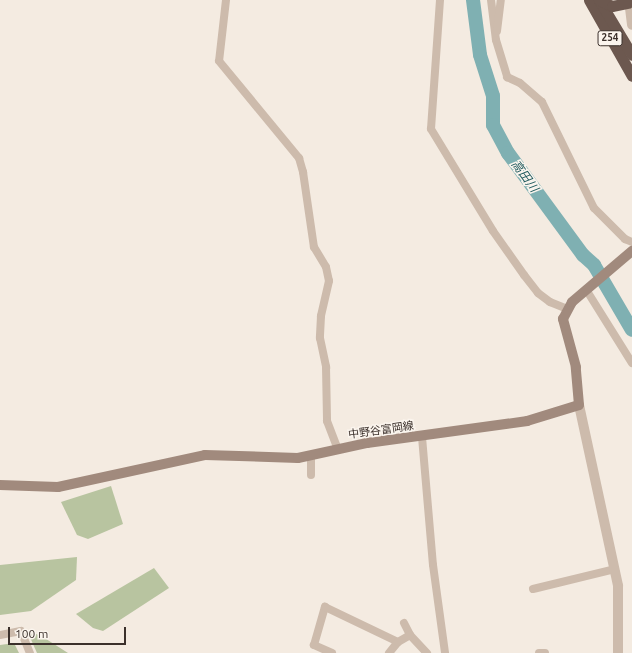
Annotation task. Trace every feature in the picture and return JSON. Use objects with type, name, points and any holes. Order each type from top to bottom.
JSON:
[{"type":"highway","name":"254","points":[[589,0],[632,76]]},
{"type":"highway","name":"254","points":[[599,0],[632,54]]},
{"type":"highway","points":[[599,0],[612,6],[628,1]]},
{"type":"main road","points":[[580,405],[576,367],[563,319],[566,309],[632,251]]},
{"type":"main road","name":"中野谷富岡線","points":[[0,485],[58,487],[205,455],[282,459],[311,455],[338,448],[527,421],[580,405]]},
{"type":"street","points":[[226,0],[219,61],[299,158],[303,172],[314,246],[326,267],[329,281],[321,316],[320,338],[326,368],[326,421],[338,448]]},
{"type":"street","points":[[440,0],[431,129],[493,230],[533,287],[550,302],[566,309]]},
{"type":"street","points":[[491,0],[496,40],[507,78],[520,83],[542,102],[594,208],[626,239],[632,242]]},
{"type":"street","points":[[496,40],[501,0]]},
{"type":"street","points":[[628,1],[632,25]]},
{"type":"street","points":[[589,289],[632,363]]},
{"type":"street","points":[[580,405],[615,569],[620,613],[618,653]]},
{"type":"street","points":[[422,437],[433,565],[445,653]]},
{"type":"street","points":[[311,455],[311,475]]},
{"type":"street","points":[[533,588],[615,569]]},
{"type":"street","points":[[332,653],[314,645],[325,607],[398,642]]},
{"type":"street","points":[[404,623],[410,635],[427,653]]},
{"type":"street","points":[[0,635],[21,631],[30,653]]},
{"type":"street","points":[[389,653],[398,642],[410,635]]},
{"type":"street","points":[[538,653],[545,653]]},
{"type":"green space","points":[[111,486],[123,524],[88,539],[77,535],[61,502]]},
{"type":"green space","points":[[77,557],[76,580],[31,611],[0,615],[0,565]]},
{"type":"green space","points":[[154,568],[169,588],[103,631],[93,628],[76,614]]},
{"type":"green space","points":[[34,633],[68,653],[37,653],[29,635]]},
{"type":"green space","points":[[14,643],[19,653],[0,653],[0,645]]},
{"type":"waterway","name":"高田川","points":[[473,0],[480,55],[493,96],[493,125],[508,153],[583,255],[594,265],[632,330]]}]
